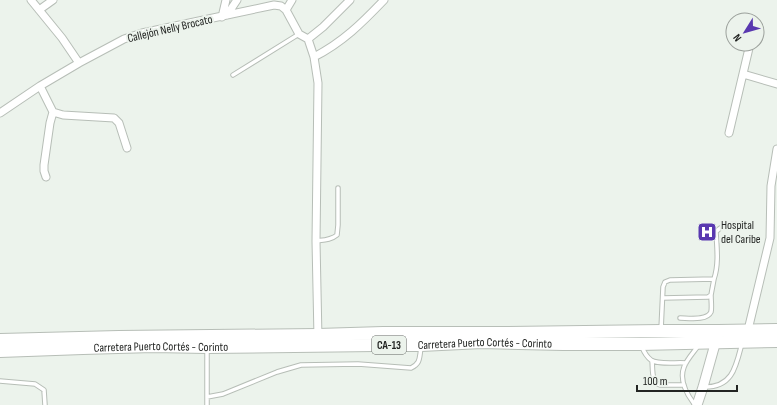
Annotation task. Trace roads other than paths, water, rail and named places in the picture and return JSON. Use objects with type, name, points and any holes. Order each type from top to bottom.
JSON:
[{"type":"highway","name":"Carretera Puerto Cortés - Corinto","points":[[0,340],[118,342],[318,340],[421,345],[482,342],[640,344],[700,343],[717,337],[748,330],[777,330]]},
{"type":"highway","name":"Carretera Puerto Cortés - Corinto","points":[[0,351],[118,342],[207,347],[318,340],[383,333],[661,331],[717,337],[742,342],[777,342]]},
{"type":"main road","points":[[696,405],[704,387],[717,337]]},
{"type":"street","points":[[31,0],[62,38],[79,63]]},
{"type":"street","points":[[39,10],[53,0]]},
{"type":"street","points":[[224,16],[226,0]]},
{"type":"street","points":[[224,16],[237,0]]},
{"type":"street","points":[[292,0],[286,10],[299,34],[308,39],[314,57],[318,83],[316,241],[318,340]]},
{"type":"street","points":[[308,39],[323,27],[350,0]]},
{"type":"street","points":[[314,57],[340,42],[363,22],[384,0]]},
{"type":"street","name":"Callejón Nelly Brocato","points":[[0,113],[40,86],[124,38],[274,6],[280,6],[286,10]]},
{"type":"street","points":[[729,133],[748,52]]},
{"type":"street","points":[[743,74],[777,84]]},
{"type":"street","points":[[40,86],[53,112],[44,165],[46,177]]},
{"type":"street","points":[[53,112],[64,115],[114,118],[119,123],[128,148]]},
{"type":"street","points":[[748,330],[770,238],[771,186],[777,149]]},
{"type":"lane","points":[[233,75],[299,34]]},
{"type":"lane","points":[[316,241],[333,238],[337,235],[338,188]]},
{"type":"lane","points":[[680,318],[705,318],[711,312],[711,295],[718,261],[716,232],[721,227],[729,224],[752,225]]},
{"type":"lane","points":[[661,331],[663,287],[665,282],[670,280],[714,279]]},
{"type":"lane","points":[[663,298],[706,297],[711,295]]},
{"type":"lane","points":[[704,387],[711,387],[726,381],[732,374],[737,364],[742,342]]},
{"type":"lane","points":[[696,405],[690,399],[683,382],[686,363],[700,343]]},
{"type":"lane","points":[[640,344],[645,354],[652,361],[686,363]]},
{"type":"lane","points":[[207,397],[223,394],[277,372],[301,365],[358,364],[411,368],[419,361],[421,345]]},
{"type":"lane","points":[[207,347],[207,405]]},
{"type":"lane","points":[[652,361],[654,381],[657,384],[684,385]]},
{"type":"lane","points":[[0,381],[35,384],[44,390],[45,405]]},
{"type":"place","name":"Hospital del Caribe","points":[[707,232]]}]
